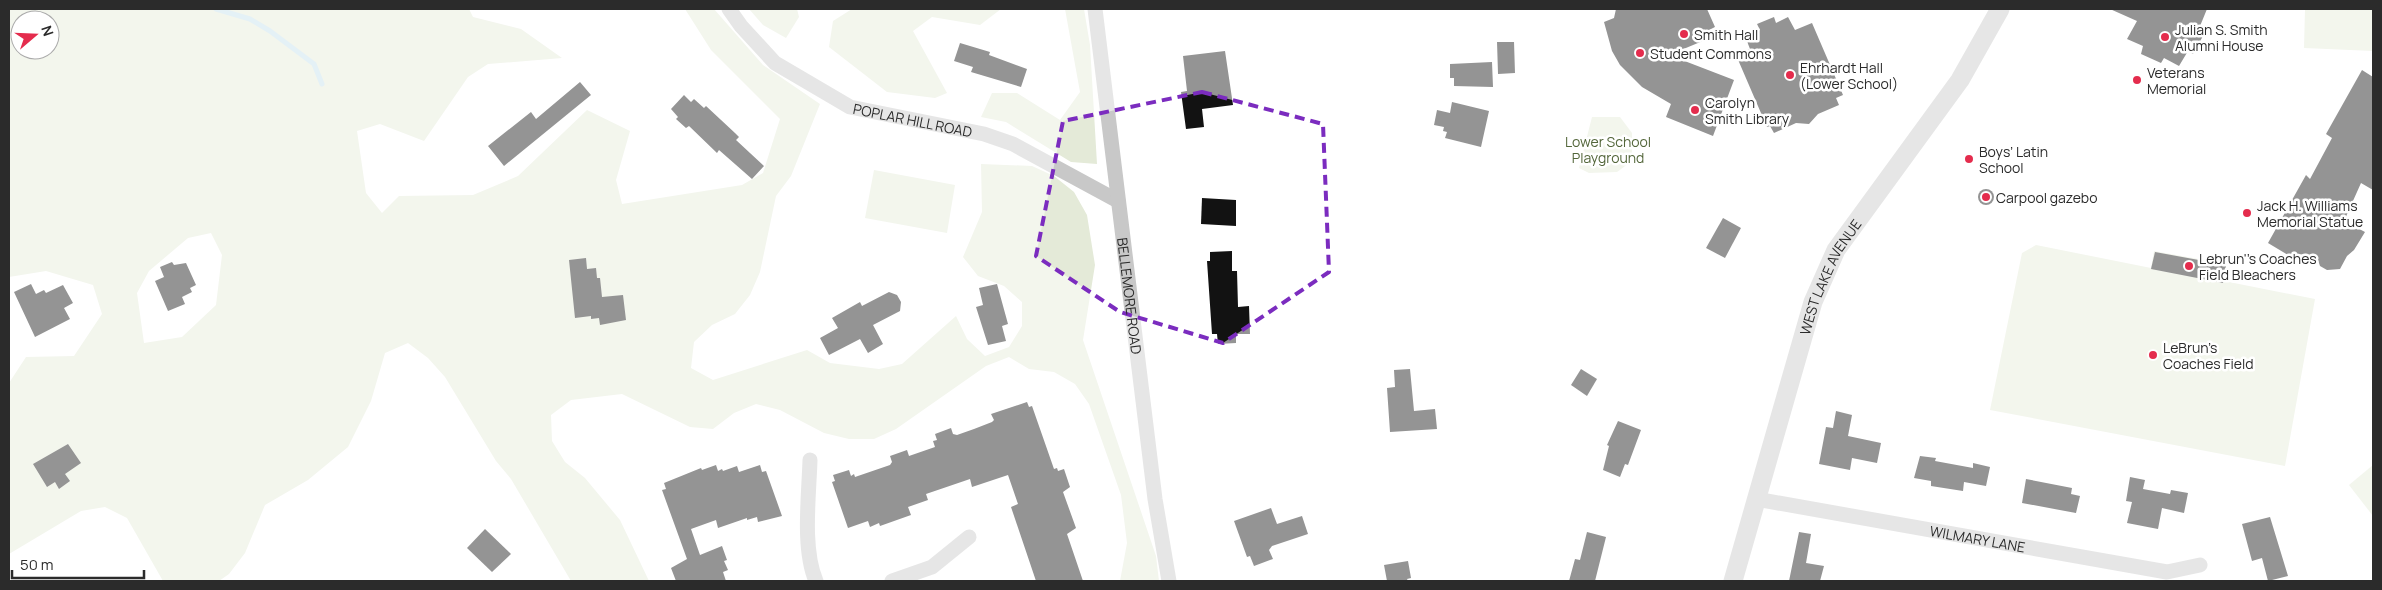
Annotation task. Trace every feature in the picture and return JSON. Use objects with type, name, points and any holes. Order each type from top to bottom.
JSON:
[{"type":"street","name":"POPLAR HILL ROAD","points":[[729,9],[775,63],[850,107],[984,134],[1013,144],[1118,201]]},
{"type":"street","name":"BELLEMORE ROAD","points":[[1095,9],[1155,499],[1169,581]]},
{"type":"street","name":"WEST LAKE AVENUE","points":[[1734,581],[1813,302],[1836,250],[1960,80],[2000,9]]},
{"type":"street","points":[[810,460],[809,542],[816,581]]},
{"type":"street","name":"WILMARY LANE","points":[[1756,499],[2167,572],[2200,565]]},
{"type":"street","points":[[892,581],[932,566],[969,537]]},
{"type":"highlighted area","points":[[1202,92],[1323,124],[1329,272],[1223,343],[1120,312],[1036,256],[1063,121]]},
{"type":"green space","points":[[9,9],[469,9],[473,17],[521,29],[562,58],[488,64],[468,77],[424,141],[380,124],[357,131],[366,193],[382,213],[399,196],[473,195],[518,176],[587,110],[630,131],[616,180],[622,204],[742,185],[763,173],[780,119],[711,50],[685,9],[714,9],[763,65],[820,104],[791,176],[776,196],[760,272],[750,295],[735,314],[712,325],[694,342],[691,368],[713,380],[807,350],[830,363],[879,369],[902,364],[956,316],[967,339],[985,356],[1009,347],[1022,326],[1022,302],[1004,286],[978,276],[963,257],[982,212],[981,164],[1032,166],[1054,176],[1074,192],[1087,215],[1095,265],[1083,340],[1156,556],[1159,581],[1120,581],[1127,543],[1121,495],[1089,404],[1075,384],[1054,372],[1029,369],[1009,357],[986,366],[896,429],[874,439],[849,439],[824,433],[780,410],[756,404],[734,413],[713,429],[690,427],[622,394],[571,400],[551,415],[552,441],[565,462],[585,478],[620,520],[649,581],[571,581],[511,479],[496,461],[445,377],[428,358],[408,343],[385,353],[371,401],[348,447],[308,480],[265,505],[245,553],[229,574],[219,581],[163,581],[127,518],[105,507],[81,511],[9,554],[9,383],[26,357],[74,356],[102,314],[93,285],[46,271],[9,277]],"holes":[[[211,233],[222,255],[216,305],[182,337],[144,343],[137,293],[149,271],[188,238]]]},
{"type":"green space","points":[[749,9],[797,9],[799,17],[786,38],[763,25]]},
{"type":"green space","points":[[852,9],[1001,9],[980,25],[932,17],[913,31],[947,93],[935,98],[887,92],[829,47],[833,21]]},
{"type":"green space","points":[[1065,9],[1084,9],[1090,45],[1097,164],[1071,162],[1006,122],[981,117],[992,93],[1017,93],[1060,120],[1080,92]]},
{"type":"green space","points":[[2305,9],[2373,9],[2373,51],[2304,48]]},
{"type":"green space","name":"Lower School Playground","points":[[1592,117],[1620,117],[1632,133],[1632,161],[1617,172],[1589,173],[1579,168]]},
{"type":"green space","points":[[874,170],[955,185],[947,233],[865,218]]},
{"type":"green space","name":"LeBrun’s Coaches Field","points":[[2036,245],[2151,268],[2154,251],[2226,264],[2224,281],[2315,299],[2285,466],[1990,410],[2022,253]]},
{"type":"green space","points":[[2373,465],[2373,516],[2349,485]]},
{"type":"building","points":[[1616,9],[1707,9],[1715,27],[1707,31],[1710,38],[1669,55],[1734,80],[1713,136],[1666,117],[1671,104],[1642,87],[1620,65],[1612,51],[1604,22],[1614,18]]},
{"type":"building","name":"Julian S. Smith Alumni House","points":[[2110,9],[2207,9],[2198,31],[2203,36],[2193,54],[2188,51],[2179,66],[2164,58],[2161,63],[2141,54],[2143,46],[2127,39],[2137,21]]},
{"type":"building","name":"Ehrhardt Hall (Lower School)","points":[[1774,17],[1776,23],[1788,17],[1795,30],[1812,23],[1843,95],[1836,98],[1839,105],[1818,114],[1809,124],[1796,123],[1774,133],[1770,126],[1767,127],[1736,55],[1750,49],[1745,36],[1760,30],[1757,24]]},
{"type":"building","points":[[1497,42],[1514,42],[1515,73],[1498,74]]},
{"type":"building","points":[[960,43],[990,52],[989,55],[1027,69],[1021,87],[971,72],[973,67],[954,61]]},
{"type":"building","points":[[1225,51],[1233,105],[1202,109],[1204,127],[1186,129],[1181,92],[1187,91],[1183,56]]},
{"type":"building","points":[[1492,62],[1493,87],[1454,86],[1454,78],[1450,78],[1450,64]]},
{"type":"building","points":[[2362,70],[2373,77],[2373,190],[2361,183],[2344,221],[2365,232],[2340,269],[2327,270],[2320,266],[2318,260],[2309,255],[2295,254],[2293,258],[2268,243],[2306,175],[2310,179],[2332,138],[2326,134]]},
{"type":"building","points":[[580,82],[591,95],[504,166],[488,146],[531,112],[536,119]]},
{"type":"building","points":[[684,95],[691,102],[694,99],[704,108],[706,106],[739,137],[736,140],[764,166],[752,179],[719,150],[717,153],[689,126],[686,128],[676,119],[678,117],[671,109]]},
{"type":"building","points":[[1452,102],[1489,111],[1481,147],[1445,138],[1447,132],[1443,131],[1444,127],[1434,125],[1437,110],[1450,113]]},
{"type":"building","name":"Carpool gazebo","points":[[1986,189],[1994,197],[1986,205],[1978,197]]},
{"type":"building","points":[[1202,198],[1236,200],[1236,226],[1201,224]]},
{"type":"building","points":[[1723,218],[1741,228],[1725,258],[1706,248]]},
{"type":"building","points":[[1232,251],[1232,271],[1237,271],[1238,307],[1249,306],[1250,334],[1236,334],[1236,343],[1218,344],[1217,334],[1212,334],[1207,261],[1210,261],[1210,252]]},
{"type":"building","name":"Lebrun''s Coaches Field Bleachers","points":[[2155,252],[2226,265],[2223,283],[2151,269]]},
{"type":"building","points":[[586,258],[587,269],[596,268],[597,278],[600,278],[602,297],[623,295],[626,320],[600,325],[599,318],[591,319],[591,316],[575,318],[569,260]]},
{"type":"building","points":[[172,262],[174,265],[186,263],[196,285],[190,288],[192,292],[182,297],[185,304],[168,311],[155,281],[164,277],[160,267]]},
{"type":"building","points":[[31,284],[36,294],[44,290],[46,293],[63,285],[73,303],[64,308],[70,319],[35,337],[14,292]]},
{"type":"building","points":[[997,284],[1008,324],[1002,326],[1006,341],[988,345],[976,307],[983,305],[979,288]]},
{"type":"building","points":[[889,292],[897,295],[901,302],[900,311],[873,325],[883,344],[868,353],[860,339],[829,355],[820,338],[838,328],[832,318],[860,302],[862,306]]},
{"type":"building","points":[[1410,369],[1414,411],[1435,409],[1437,429],[1390,432],[1387,388],[1395,387],[1394,370]]},
{"type":"building","points":[[1581,369],[1597,379],[1587,396],[1571,385]]},
{"type":"building","points":[[1027,402],[1029,407],[1032,406],[1054,469],[1057,468],[1058,471],[1064,469],[1070,487],[1063,492],[1076,528],[1067,534],[1083,581],[1036,581],[1011,507],[1018,504],[1008,475],[972,487],[970,479],[926,494],[928,500],[908,507],[911,515],[880,526],[879,523],[870,527],[868,521],[848,528],[832,482],[835,481],[833,475],[849,470],[851,476],[854,474],[855,477],[890,465],[892,462],[890,456],[907,450],[909,456],[935,447],[933,441],[937,440],[935,434],[951,428],[953,434],[957,435],[992,422],[994,420],[991,414]]},
{"type":"building","points":[[1836,411],[1852,415],[1848,436],[1881,443],[1877,463],[1852,458],[1850,470],[1819,464],[1826,427],[1833,428]]},
{"type":"building","points":[[1618,421],[1641,430],[1628,465],[1625,464],[1620,477],[1603,470],[1609,446],[1607,445]]},
{"type":"building","points":[[68,444],[81,463],[65,474],[70,481],[59,489],[55,482],[47,487],[33,464]]},
{"type":"building","points":[[1920,456],[1936,458],[1935,461],[1973,468],[1973,463],[1990,467],[1986,486],[1964,482],[1963,491],[1931,486],[1931,481],[1914,478]]},
{"type":"building","points":[[716,465],[718,471],[737,466],[739,472],[760,465],[762,472],[766,471],[782,516],[758,522],[757,517],[747,520],[747,518],[718,528],[716,520],[691,529],[700,555],[722,546],[727,560],[724,561],[728,570],[723,572],[726,581],[676,581],[671,568],[687,559],[662,490],[666,489],[664,483],[701,468],[702,470]]},
{"type":"building","points":[[2130,477],[2145,480],[2143,489],[2170,494],[2171,490],[2188,493],[2184,513],[2162,508],[2158,529],[2127,523],[2132,502],[2126,501]]},
{"type":"building","points":[[2026,479],[2072,488],[2071,494],[2080,496],[2076,513],[2022,503]]},
{"type":"building","points":[[1271,508],[1277,524],[1302,516],[1308,534],[1272,546],[1269,550],[1273,559],[1254,566],[1250,556],[1247,557],[1234,521]]},
{"type":"building","points":[[2270,517],[2288,576],[2268,581],[2262,558],[2252,561],[2242,524]]},
{"type":"building","points":[[485,529],[511,554],[492,572],[467,548]]},
{"type":"building","points":[[1587,532],[1606,537],[1595,581],[1569,581],[1575,559],[1580,560]]},
{"type":"building","points":[[1799,532],[1811,534],[1806,563],[1824,566],[1820,581],[1789,581]]},
{"type":"building","points":[[1408,561],[1411,578],[1407,579],[1408,581],[1387,581],[1384,565]]},
{"type":"waterway","points":[[216,9],[250,19],[270,31],[314,64],[322,84]]},
{"type":"place","name":"Smith Hall","points":[[1684,34]]},
{"type":"place","name":"Julian S. Smith Alumni House","points":[[2165,37]]},
{"type":"place","name":"Student Commons","points":[[1640,53]]},
{"type":"place","name":"Ehrhardt Hall (Lower School)","points":[[1790,75]]},
{"type":"place","name":"Veterans Memorial","points":[[2137,80]]},
{"type":"place","name":"Carolyn Smith Library","points":[[1695,110]]},
{"type":"place","name":"Boys’ Latin School","points":[[1969,159]]},
{"type":"place","name":"Carpool gazebo","points":[[1986,197]]},
{"type":"place","name":"Jack H. Williams Memorial Statue","points":[[2247,213]]},
{"type":"place","name":"Lebrun''s Coaches Field Bleachers","points":[[2189,266]]},
{"type":"place","name":"LeBrun’s Coaches Field","points":[[2153,355]]}]
